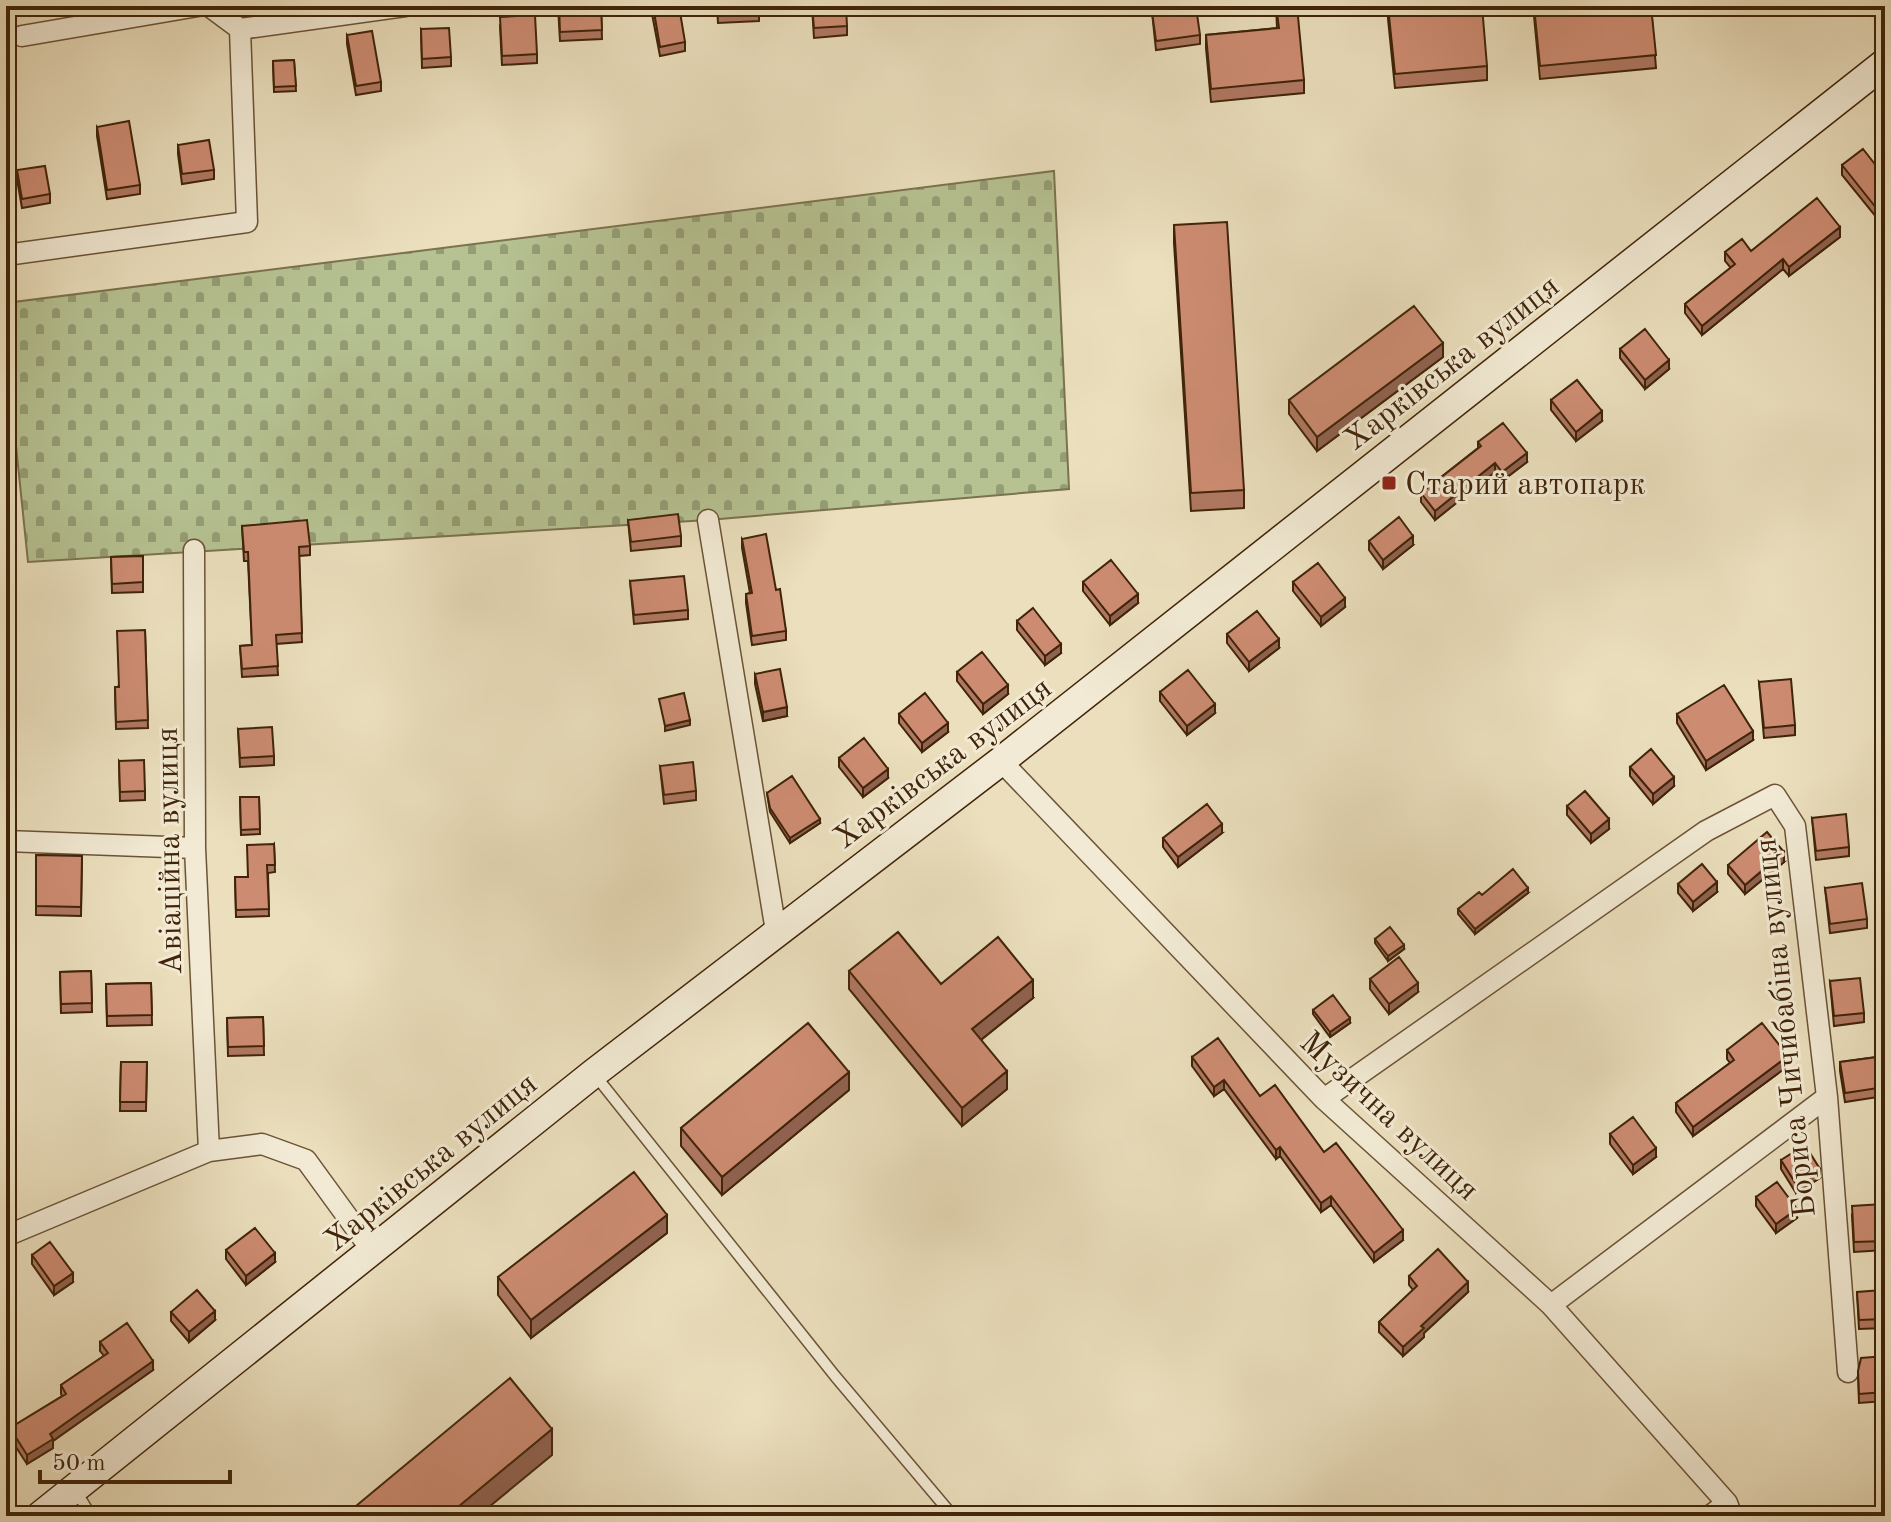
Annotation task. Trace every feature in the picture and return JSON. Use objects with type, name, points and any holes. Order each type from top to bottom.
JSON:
[{"type":"street","points":[[22,36],[198,6]]},
{"type":"street","points":[[209,6],[240,29],[405,6]]},
{"type":"street","points":[[6,255],[247,222],[240,29]]},
{"type":"street","name":"Харківська вулиця","points":[[40,1516],[594,1073],[1001,761],[1885,63]]},
{"type":"street","points":[[708,520],[776,931]]},
{"type":"street","name":"Авіаційна вулиця","points":[[194,550],[195,848],[209,1151]]},
{"type":"street","name":"Музична вулиця","points":[[1001,761],[1324,1099],[1551,1305],[1730,1510]]},
{"type":"street","name":"Бориса Чичибабіна вулиця","points":[[1324,1099],[1706,831],[1775,795],[1795,826],[1827,1097],[1848,1372]]},
{"type":"street","points":[[6,841],[195,848]]},
{"type":"street","points":[[1551,1305],[1827,1097]]},
{"type":"street","points":[[6,1236],[209,1151],[262,1144],[306,1160],[373,1252]]},
{"type":"street","points":[[1710,1516],[1730,1510]]},
{"type":"lane","points":[[594,1073],[835,1376],[953,1516]]},
{"type":"lane","points":[[74,1489],[91,1516]]},
{"type":"green space","points":[[1054,171],[1069,489],[708,520],[28,562],[6,349],[6,303]]},
{"type":"building","points":[[559,6],[601,6],[602,30],[560,32]]},
{"type":"building","points":[[653,6],[679,6],[685,42],[660,47]]},
{"type":"building","points":[[718,6],[759,6],[759,12],[718,14]]},
{"type":"building","points":[[812,6],[846,6],[847,26],[814,28]]},
{"type":"building","points":[[1276,6],[1297,6],[1304,80],[1211,89],[1206,35],[1279,28]]},
{"type":"building","points":[[1388,6],[1482,6],[1487,66],[1395,74]]},
{"type":"building","points":[[1534,6],[1651,6],[1656,55],[1540,66]]},
{"type":"building","points":[[1196,7],[1200,35],[1156,41],[1152,12]]},
{"type":"building","points":[[535,15],[537,54],[502,56],[500,17]]},
{"type":"building","points":[[449,28],[451,57],[422,59],[421,29]]},
{"type":"building","points":[[372,31],[381,82],[356,86],[347,35]]},
{"type":"building","points":[[294,60],[296,86],[274,87],[273,61]]},
{"type":"building","points":[[129,121],[140,185],[107,190],[97,127]]},
{"type":"building","points":[[209,140],[214,170],[182,174],[178,145]]},
{"type":"building","points":[[1863,149],[1885,177],[1885,219],[1842,165]]},
{"type":"building","points":[[45,166],[50,194],[22,199],[17,170]]},
{"type":"building","points":[[1817,198],[1840,227],[1789,267],[1783,259],[1702,326],[1685,304],[1735,264],[1725,252],[1742,239],[1751,251]]},
{"type":"building","points":[[1227,222],[1244,490],[1191,493],[1174,225]]},
{"type":"building","points":[[1414,306],[1443,343],[1317,437],[1289,400]]},
{"type":"building","points":[[1645,329],[1669,360],[1645,380],[1620,349]]},
{"type":"building","points":[[1577,380],[1602,411],[1576,432],[1551,400]]},
{"type":"building","points":[[1503,423],[1527,453],[1502,472],[1495,463],[1435,511],[1421,493],[1481,446],[1478,442]]},
{"type":"building","points":[[678,514],[681,536],[631,542],[628,520]]},
{"type":"building","points":[[1399,517],[1413,536],[1383,560],[1369,541]]},
{"type":"building","points":[[307,520],[310,546],[299,547],[302,633],[276,635],[278,666],[242,669],[240,646],[252,645],[248,552],[244,552],[242,526]]},
{"type":"building","points":[[766,534],[776,590],[780,589],[786,631],[752,636],[746,594],[752,593],[742,539]]},
{"type":"building","points":[[143,556],[143,582],[112,584],[111,557]]},
{"type":"building","points":[[1111,560],[1138,594],[1110,616],[1083,582]]},
{"type":"building","points":[[1318,563],[1345,598],[1321,617],[1293,582]]},
{"type":"building","points":[[684,576],[688,610],[634,615],[630,581]]},
{"type":"building","points":[[1033,608],[1061,644],[1045,656],[1017,621]]},
{"type":"building","points":[[1257,611],[1279,639],[1249,662],[1227,634]]},
{"type":"building","points":[[145,630],[148,720],[116,722],[115,687],[119,687],[117,631]]},
{"type":"building","points":[[982,652],[1008,685],[983,704],[957,672]]},
{"type":"building","points":[[780,669],[787,707],[763,712],[755,674]]},
{"type":"building","points":[[1188,670],[1215,704],[1187,726],[1160,692]]},
{"type":"building","points":[[1791,679],[1795,725],[1764,728],[1759,682]]},
{"type":"building","points":[[1724,685],[1753,731],[1706,761],[1677,714]]},
{"type":"building","points":[[684,693],[690,720],[665,726],[659,699]]},
{"type":"building","points":[[925,693],[948,723],[922,743],[899,714]]},
{"type":"building","points":[[272,727],[274,756],[240,758],[238,729]]},
{"type":"building","points":[[864,738],[888,769],[863,788],[839,758]]},
{"type":"building","points":[[1651,749],[1674,777],[1653,794],[1630,767]]},
{"type":"building","points":[[144,760],[145,791],[120,792],[119,761]]},
{"type":"building","points":[[693,762],[696,791],[664,795],[660,766]]},
{"type":"building","points":[[792,776],[820,819],[790,838],[770,808],[767,793]]},
{"type":"building","points":[[1585,791],[1609,819],[1591,834],[1567,806]]},
{"type":"building","points":[[240,797],[259,797],[260,829],[241,830]]},
{"type":"building","points":[[1207,804],[1222,824],[1178,857],[1163,838]]},
{"type":"building","points":[[1846,814],[1849,847],[1816,851],[1812,818]]},
{"type":"building","points":[[1767,832],[1784,852],[1745,885],[1728,865]]},
{"type":"building","points":[[274,844],[275,865],[267,865],[269,909],[236,910],[235,877],[248,877],[247,845]]},
{"type":"building","points":[[36,855],[82,856],[81,907],[36,906]]},
{"type":"building","points":[[1702,864],[1717,882],[1693,902],[1678,884]]},
{"type":"building","points":[[1513,869],[1528,888],[1475,929],[1458,909],[1479,892],[1482,895]]},
{"type":"building","points":[[1862,883],[1867,919],[1830,924],[1825,888]]},
{"type":"building","points":[[1390,927],[1404,945],[1388,956],[1375,939]]},
{"type":"building","points":[[898,932],[941,984],[998,937],[1033,980],[972,1029],[1007,1071],[962,1108],[849,971]]},
{"type":"building","points":[[1399,957],[1418,983],[1389,1004],[1370,979]]},
{"type":"building","points":[[91,971],[92,1003],[61,1004],[60,972]]},
{"type":"building","points":[[1860,978],[1864,1013],[1834,1016],[1830,981]]},
{"type":"building","points":[[151,983],[152,1015],[107,1016],[106,984]]},
{"type":"building","points":[[1333,995],[1350,1018],[1330,1032],[1313,1010]]},
{"type":"building","points":[[263,1017],[264,1046],[228,1047],[227,1018]]},
{"type":"building","points":[[808,1023],[849,1072],[722,1177],[681,1128]]},
{"type":"building","points":[[1762,1023],[1788,1056],[1693,1127],[1676,1103],[1734,1060],[1727,1050]]},
{"type":"building","points":[[1218,1038],[1260,1096],[1275,1085],[1324,1152],[1336,1143],[1403,1230],[1374,1253],[1331,1196],[1321,1203],[1280,1147],[1276,1150],[1224,1080],[1214,1087],[1192,1057]]},
{"type":"building","points":[[1885,1056],[1885,1087],[1845,1093],[1840,1062]]},
{"type":"building","points":[[121,1062],[147,1062],[146,1102],[120,1102]]},
{"type":"building","points":[[1633,1117],[1656,1148],[1633,1165],[1610,1134]]},
{"type":"building","points":[[1805,1145],[1820,1169],[1796,1184],[1781,1160]]},
{"type":"building","points":[[634,1172],[667,1215],[531,1320],[498,1277]]},
{"type":"building","points":[[1777,1182],[1797,1209],[1776,1224],[1756,1197]]},
{"type":"building","points":[[1883,1204],[1885,1241],[1854,1242],[1852,1206]]},
{"type":"building","points":[[255,1228],[275,1253],[246,1276],[226,1250]]},
{"type":"building","points":[[50,1242],[73,1273],[54,1286],[32,1255]]},
{"type":"building","points":[[1438,1249],[1468,1282],[1403,1347],[1379,1322],[1417,1286],[1409,1276]]},
{"type":"building","points":[[197,1290],[215,1311],[189,1332],[171,1312]]},
{"type":"building","points":[[1882,1290],[1885,1295],[1885,1319],[1859,1320],[1857,1292]]},
{"type":"building","points":[[127,1323],[153,1361],[50,1434],[53,1439],[27,1455],[10,1428],[66,1394],[61,1385],[108,1353],[100,1342]]},
{"type":"building","points":[[1885,1356],[1885,1392],[1859,1394],[1861,1358]]},
{"type":"building","points":[[510,1378],[552,1429],[447,1516],[344,1516]]},
{"type":"place","name":"Старий автопарк","points":[[1389,483]]}]
